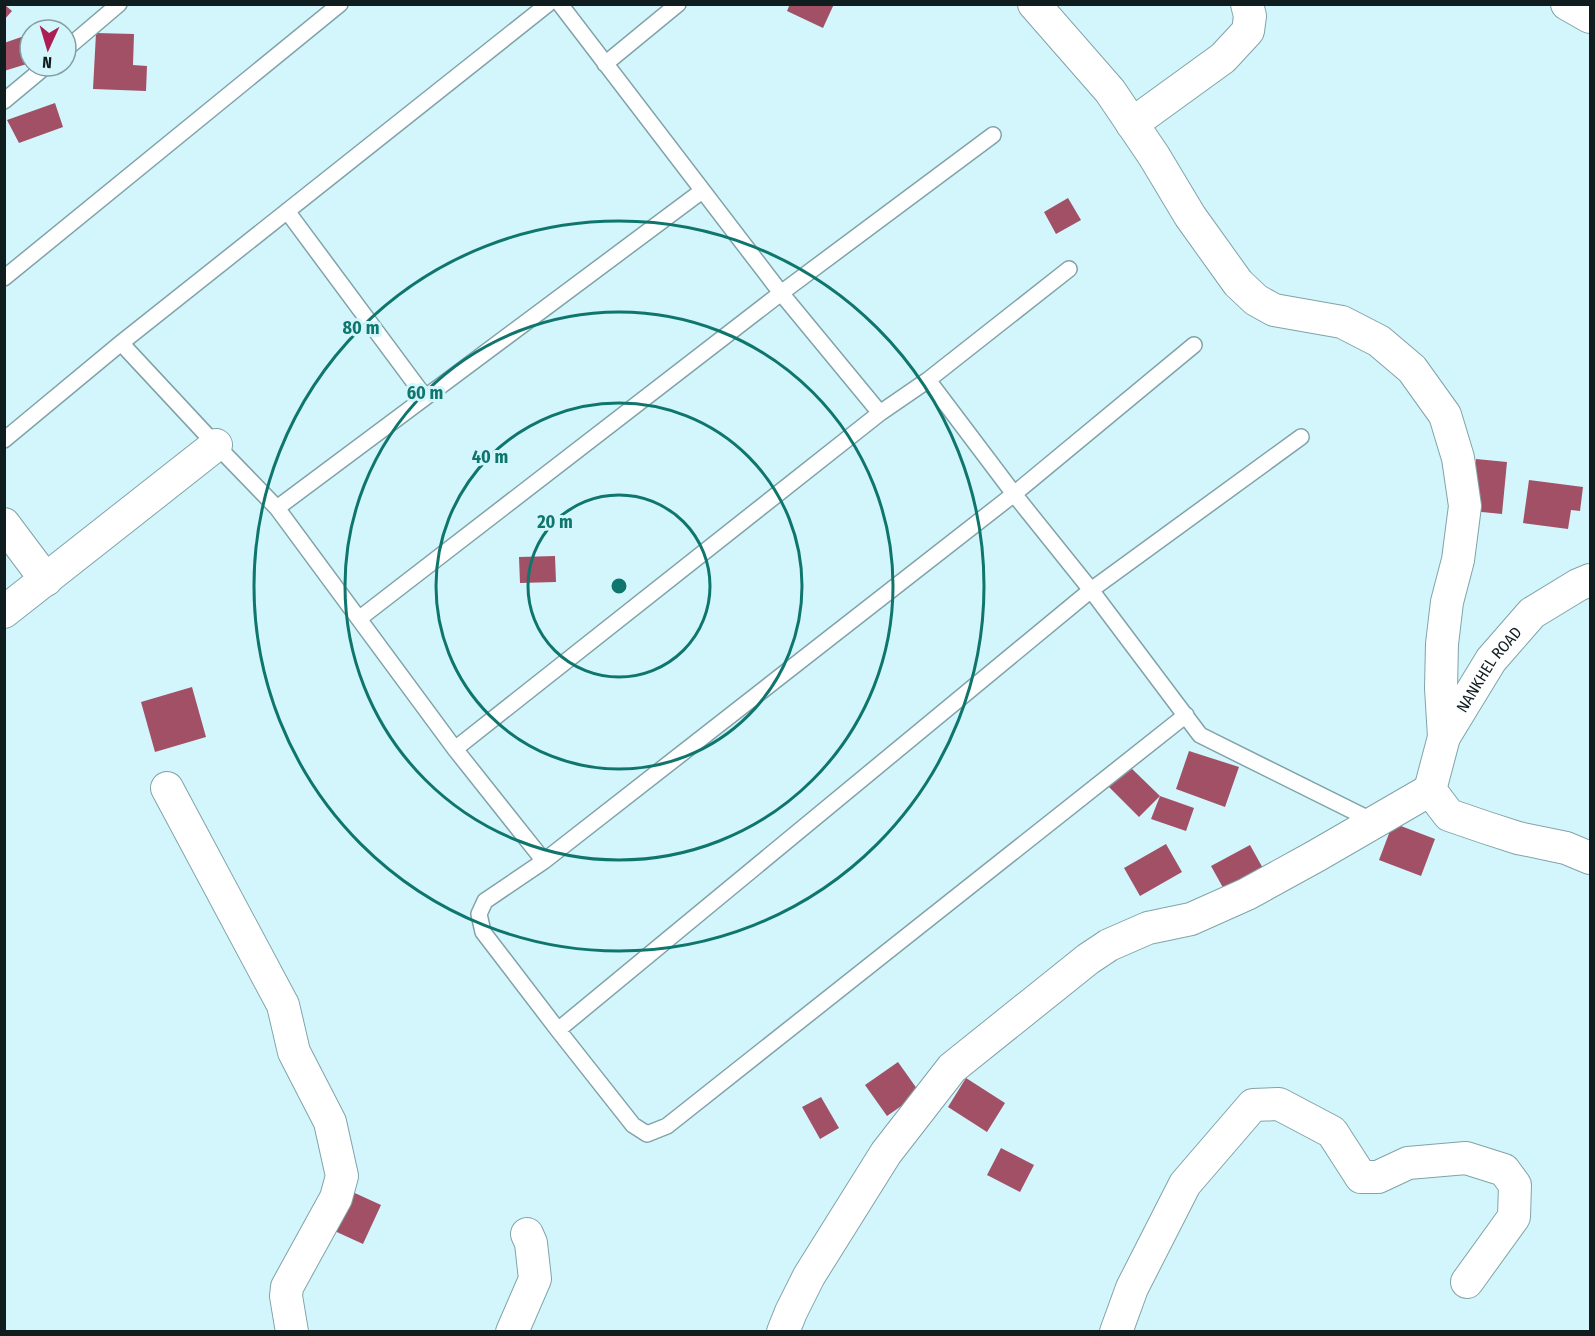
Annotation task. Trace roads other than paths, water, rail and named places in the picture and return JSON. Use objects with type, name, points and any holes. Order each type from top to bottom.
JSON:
[{"type":"street","points":[[1034,4],[1110,91],[1154,156],[1190,216],[1238,283],[1256,300],[1274,310],[1342,322],[1378,341],[1412,369],[1445,415],[1458,458],[1465,506],[1458,560],[1447,602],[1442,644],[1441,688],[1444,737]]},
{"type":"street","points":[[1132,124],[1223,58],[1248,31],[1251,16],[1247,4]]},
{"type":"street","points":[[4,612],[216,445]]},
{"type":"street","points":[[4,524],[46,580]]},
{"type":"street","name":"NANKHEL ROAD","points":[[1430,790],[1444,737],[1491,660],[1532,613],[1590,580]]},
{"type":"street","points":[[167,788],[283,1005],[294,1052],[330,1122],[342,1176],[336,1197],[287,1287],[286,1296],[292,1332]]},
{"type":"street","points":[[783,1332],[809,1276],[886,1153],[952,1068],[1088,959],[1109,945],[1148,928],[1191,919],[1247,894],[1430,790],[1449,815],[1518,838],[1566,848],[1590,858]]},
{"type":"street","points":[[1116,1332],[1132,1288],[1185,1184],[1253,1105],[1279,1104],[1332,1132],[1361,1177],[1378,1177],[1408,1162],[1466,1158],[1504,1170],[1515,1185],[1514,1217],[1467,1282]]},
{"type":"street","points":[[512,1332],[535,1279],[531,1243],[527,1234]]},
{"type":"lane","points":[[78,39],[119,4]]},
{"type":"lane","points":[[4,278],[340,4]]},
{"type":"lane","points":[[4,440],[121,343],[548,4]]},
{"type":"lane","points":[[560,4],[781,293],[880,413]]},
{"type":"lane","points":[[605,64],[678,4]]},
{"type":"lane","points":[[4,100],[31,78]]},
{"type":"lane","points":[[360,618],[781,293],[993,135]]},
{"type":"lane","points":[[277,508],[702,191]]},
{"type":"lane","points":[[287,211],[425,397]]},
{"type":"lane","points":[[455,749],[880,413],[928,380],[1069,269]]},
{"type":"lane","points":[[121,343],[277,508],[455,749],[544,861]]},
{"type":"lane","points":[[1186,715],[667,1126],[647,1134],[633,1125],[483,932],[479,914],[485,901],[544,861],[1014,494],[1194,345]]},
{"type":"lane","points":[[928,380],[1200,735],[1375,822]]},
{"type":"lane","points":[[558,1030],[1091,590],[1301,437]]}]
